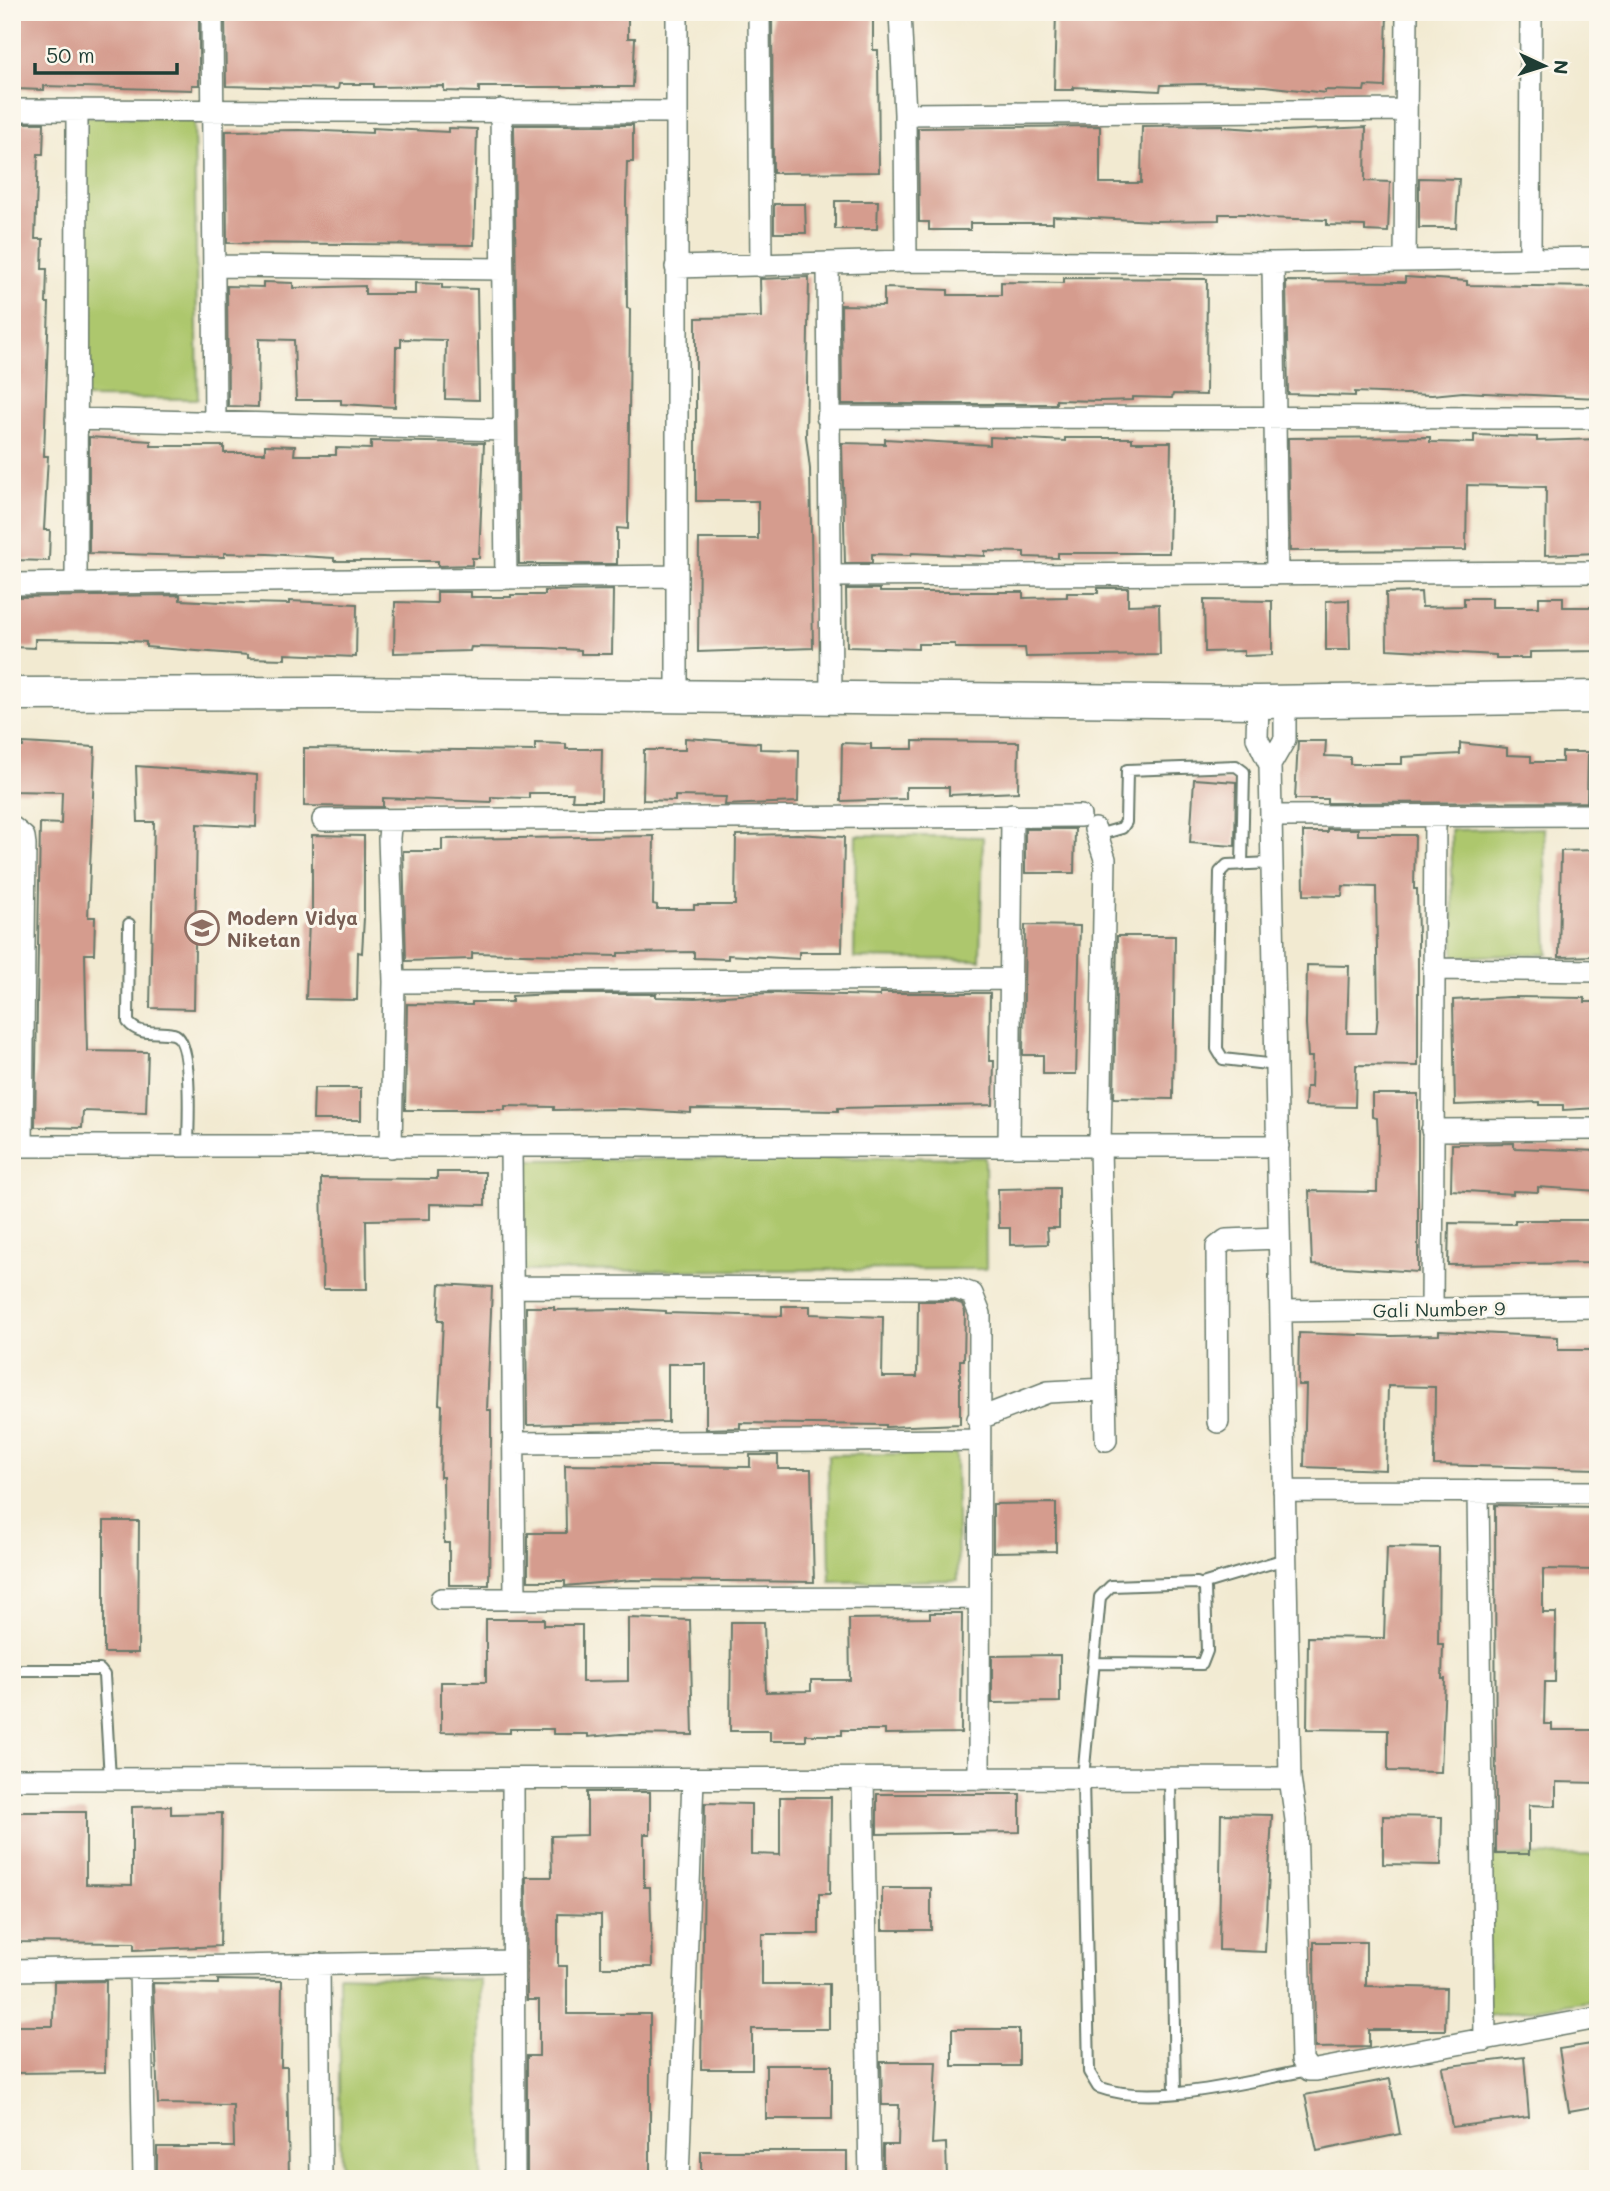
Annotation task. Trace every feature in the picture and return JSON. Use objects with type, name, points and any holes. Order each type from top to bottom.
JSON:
[{"type":"street","points":[[212,12],[215,423]]},
{"type":"street","points":[[677,12],[677,696]]},
{"type":"street","points":[[759,12],[761,265]]},
{"type":"street","points":[[900,12],[905,114],[905,261]]},
{"type":"street","points":[[1405,261],[1407,12]]},
{"type":"street","points":[[1530,258],[1531,12]]},
{"type":"street","points":[[12,110],[676,112]]},
{"type":"street","points":[[76,583],[77,110]]},
{"type":"street","points":[[501,110],[506,578]]},
{"type":"street","points":[[905,114],[1406,110]]},
{"type":"street","points":[[676,267],[905,261],[1273,263],[1598,258]]},
{"type":"street","points":[[1273,263],[1277,574]]},
{"type":"street","points":[[828,264],[831,699]]},
{"type":"street","points":[[214,266],[502,269]]},
{"type":"street","points":[[827,417],[1598,418]]},
{"type":"street","points":[[76,419],[504,430]]},
{"type":"street","points":[[830,576],[1598,572]]},
{"type":"street","points":[[12,584],[676,576]]},
{"type":"street","points":[[12,694],[677,696],[1272,702],[1598,697]]},
{"type":"street","points":[[1272,702],[1285,739],[1270,765],[1290,1778],[1296,1820],[1300,2054],[1309,2070],[1598,2018]]},
{"type":"street","points":[[1271,816],[1598,815]]},
{"type":"street","points":[[1009,1146],[1012,816]]},
{"type":"street","points":[[323,820],[1012,816],[1091,827],[1105,859],[1100,1146],[1106,1440]]},
{"type":"street","points":[[1432,1309],[1434,816]]},
{"type":"street","points":[[391,1147],[394,982],[389,838],[390,827],[397,820]]},
{"type":"street","points":[[12,827],[24,836],[26,845],[17,1146],[1278,1146]]},
{"type":"street","points":[[1434,969],[1598,971]]},
{"type":"street","points":[[394,982],[1009,979]]},
{"type":"street","points":[[1433,1129],[1598,1129]]},
{"type":"street","points":[[511,1147],[515,1599]]},
{"type":"street","points":[[1218,1422],[1217,1247],[1226,1240],[1279,1238]]},
{"type":"street","points":[[512,1287],[955,1288],[972,1294],[980,1314],[977,1429],[979,1779]]},
{"type":"street","name":"Gali Number 9","points":[[1281,1311],[1598,1307]]},
{"type":"street","points":[[513,1443],[977,1429],[1048,1392],[1105,1389]]},
{"type":"street","points":[[1284,1491],[1598,1492]]},
{"type":"street","points":[[1478,1491],[1485,2039]]},
{"type":"street","points":[[440,1599],[979,1598]]},
{"type":"street","points":[[12,1779],[1290,1778]]},
{"type":"street","points":[[513,1779],[514,2179]]},
{"type":"street","points":[[678,2179],[693,1779]]},
{"type":"street","points":[[863,1779],[870,2179]]},
{"type":"street","points":[[12,1970],[513,1961]]},
{"type":"street","points":[[319,1964],[321,2179]]},
{"type":"street","points":[[140,1968],[144,2179]]},
{"type":"lane","points":[[1091,827],[1122,828],[1126,822],[1127,770],[1236,766],[1244,772],[1242,864]]},
{"type":"lane","points":[[1272,863],[1227,865],[1220,872],[1217,1049],[1223,1059],[1234,1063],[1276,1065]]},
{"type":"lane","points":[[130,924],[128,1022],[142,1032],[176,1034],[183,1040],[187,1058],[188,1147]]},
{"type":"lane","points":[[1285,1559],[1202,1584],[1106,1588],[1100,1597],[1083,1779],[1089,2072],[1098,2087],[1128,2095],[1175,2093],[1309,2070]]},
{"type":"lane","points":[[1093,1663],[1202,1664],[1207,1651],[1207,1593],[1202,1584]]},
{"type":"lane","points":[[12,1674],[20,1670],[100,1670],[104,1675],[110,1779]]},
{"type":"lane","points":[[1170,1778],[1175,2093]]},
{"type":"green space","points":[[81,117],[194,117],[198,399],[83,398]]},
{"type":"green space","points":[[1544,828],[1548,954],[1454,957],[1451,830]]},
{"type":"green space","points":[[856,835],[983,837],[980,960],[854,958]]},
{"type":"green space","points":[[985,1157],[986,1269],[524,1271],[524,1160]]},
{"type":"green space","points":[[956,1453],[958,1580],[830,1582],[828,1455]]},
{"type":"green space","points":[[1598,1855],[1598,2000],[1487,2016],[1488,1856]]},
{"type":"green space","points":[[339,1975],[480,1980],[481,2179],[341,2179]]},
{"type":"building","points":[[17,12],[199,12],[199,85],[192,85],[192,90],[44,86],[44,90],[15,89]]},
{"type":"building","points":[[225,12],[628,12],[628,38],[635,38],[633,87],[479,87],[479,92],[444,91],[444,86],[374,87],[374,84],[339,84],[338,89],[226,86]]},
{"type":"building","points":[[772,12],[873,12],[873,50],[878,50],[879,172],[773,173]]},
{"type":"building","points":[[1056,12],[1387,12],[1385,87],[1365,86],[1364,91],[1325,90],[1325,93],[1265,86],[1200,84],[1161,85],[1160,91],[1073,87],[1073,90],[1054,90]]},
{"type":"building","points":[[12,123],[44,123],[43,154],[38,154],[35,239],[43,239],[42,269],[47,269],[46,303],[49,303],[44,456],[48,456],[44,530],[50,530],[49,561],[12,560]]},
{"type":"building","points":[[514,125],[633,125],[633,162],[627,162],[626,198],[627,308],[630,309],[628,529],[617,528],[617,564],[519,564]]},
{"type":"building","points":[[1223,125],[1283,131],[1366,127],[1365,181],[1390,182],[1388,232],[1365,231],[1365,226],[1327,225],[1327,220],[1265,218],[1248,214],[1219,214],[1219,220],[1156,221],[1053,216],[1053,223],[970,223],[970,230],[929,230],[929,222],[919,222],[918,128],[1100,126],[1100,183],[1141,183],[1142,126]]},
{"type":"building","points":[[372,128],[448,132],[448,128],[477,129],[474,245],[227,243],[226,131],[372,133]]},
{"type":"building","points":[[1419,178],[1459,179],[1456,228],[1419,228]]},
{"type":"building","points":[[835,201],[878,201],[877,229],[835,229]]},
{"type":"building","points":[[774,204],[805,204],[806,233],[774,233]]},
{"type":"building","points":[[809,277],[806,436],[810,469],[813,648],[698,652],[699,539],[758,539],[758,501],[696,501],[696,318],[761,317],[760,279]]},
{"type":"building","points":[[1405,277],[1467,281],[1467,285],[1598,287],[1598,398],[1463,392],[1432,395],[1355,392],[1355,396],[1288,394],[1286,281],[1405,282]]},
{"type":"building","points":[[1064,278],[1207,279],[1206,395],[1173,394],[1172,398],[1133,397],[1133,400],[1056,400],[1056,404],[842,404],[841,305],[884,306],[884,288],[948,290],[948,295],[1001,295],[1001,282],[1064,283]]},
{"type":"building","points":[[263,282],[293,283],[293,288],[365,286],[365,294],[415,294],[415,283],[442,284],[442,288],[477,289],[479,400],[445,399],[446,340],[401,339],[401,347],[396,347],[395,407],[341,404],[341,400],[296,400],[294,340],[259,339],[258,407],[228,406],[227,286],[263,287]]},
{"type":"building","points":[[1474,435],[1537,437],[1537,441],[1598,439],[1598,553],[1545,555],[1546,487],[1467,485],[1466,550],[1290,551],[1288,438],[1430,437],[1430,442],[1474,443]]},
{"type":"building","points":[[89,437],[151,441],[151,446],[224,446],[224,453],[265,453],[265,445],[295,446],[294,455],[336,455],[336,448],[371,449],[371,441],[484,443],[479,558],[472,558],[472,565],[438,566],[438,561],[334,561],[334,558],[268,554],[224,553],[224,557],[89,553]]},
{"type":"building","points":[[990,437],[1065,441],[1065,438],[1132,438],[1132,442],[1171,442],[1169,553],[1058,553],[1058,558],[1024,557],[1024,552],[985,551],[985,556],[872,554],[872,563],[845,563],[842,443],[885,444],[885,439],[990,445]]},
{"type":"building","points":[[1098,588],[1128,588],[1128,605],[1159,604],[1160,655],[1026,657],[1025,648],[955,648],[955,644],[918,644],[918,649],[847,647],[846,589],[880,589],[880,592],[1023,592],[1023,598],[1098,593]]},
{"type":"building","points":[[613,590],[612,654],[581,654],[581,650],[544,648],[471,647],[470,651],[394,653],[395,602],[437,603],[437,592],[471,592],[471,597],[511,597],[545,595],[545,591]]},
{"type":"building","points":[[1421,592],[1422,607],[1464,606],[1464,598],[1492,598],[1492,607],[1539,607],[1539,597],[1563,597],[1563,607],[1598,607],[1598,651],[1530,652],[1530,658],[1496,658],[1496,655],[1387,649],[1386,593]]},
{"type":"building","points":[[180,595],[180,600],[357,604],[356,657],[285,654],[285,659],[248,658],[248,655],[146,647],[146,642],[114,640],[35,639],[35,648],[12,647],[12,597]]},
{"type":"building","points":[[1204,600],[1272,601],[1272,655],[1244,656],[1244,651],[1205,652]]},
{"type":"building","points":[[1349,600],[1350,650],[1326,650],[1326,601]]},
{"type":"building","points":[[685,738],[760,743],[760,749],[799,750],[798,802],[725,805],[726,797],[675,796],[675,801],[643,800],[644,750],[685,750]]},
{"type":"building","points":[[913,741],[1019,742],[1018,792],[949,795],[949,787],[906,787],[906,799],[841,801],[842,743],[871,744],[871,749],[913,749]]},
{"type":"building","points":[[1298,741],[1326,741],[1325,756],[1350,757],[1350,764],[1402,764],[1402,757],[1460,754],[1460,743],[1507,748],[1507,755],[1531,756],[1531,762],[1562,762],[1562,752],[1588,752],[1587,802],[1327,803],[1327,799],[1295,799]]},
{"type":"building","points":[[23,743],[95,747],[88,917],[95,917],[94,954],[85,954],[87,1051],[148,1052],[146,1113],[83,1111],[82,1128],[35,1127],[40,823],[61,824],[62,792],[12,791],[12,747],[23,747]]},
{"type":"building","points":[[535,743],[566,744],[566,749],[602,749],[601,800],[572,800],[573,793],[529,793],[529,798],[491,797],[491,802],[383,798],[383,807],[304,806],[304,748],[535,751]]},
{"type":"building","points":[[136,766],[257,775],[256,827],[197,824],[194,1009],[150,1008],[154,822],[138,822]]},
{"type":"building","points":[[1194,779],[1236,782],[1235,846],[1190,843]]},
{"type":"building","points":[[1025,829],[1075,829],[1074,873],[1025,873]]},
{"type":"building","points":[[1327,829],[1358,829],[1358,835],[1415,835],[1418,1066],[1356,1065],[1355,1107],[1305,1106],[1306,1087],[1311,1087],[1312,1057],[1308,1057],[1306,1024],[1307,965],[1349,966],[1347,1033],[1376,1033],[1378,1016],[1376,887],[1343,886],[1342,896],[1304,895],[1303,832],[1327,832]]},
{"type":"building","points":[[798,834],[844,837],[842,952],[799,952],[799,959],[728,955],[728,959],[694,958],[694,952],[618,953],[618,956],[472,953],[472,959],[406,961],[403,851],[442,851],[442,839],[654,836],[653,904],[657,905],[657,909],[694,909],[694,905],[735,905],[736,835]]},
{"type":"building","points":[[312,835],[364,836],[364,918],[362,953],[358,952],[357,1000],[306,999],[309,920],[312,920]]},
{"type":"building","points":[[1598,850],[1598,956],[1559,957],[1561,851]]},
{"type":"building","points":[[1025,925],[1080,926],[1076,1074],[1043,1074],[1043,1055],[1023,1055]]},
{"type":"building","points":[[1117,936],[1175,936],[1173,1099],[1114,1098]]},
{"type":"building","points":[[769,993],[880,996],[880,993],[990,993],[989,1061],[994,1061],[993,1105],[838,1108],[838,1111],[691,1109],[691,1113],[623,1109],[554,1110],[554,1107],[505,1106],[505,1110],[405,1110],[407,1004],[472,1005],[472,1002],[512,1002],[512,996],[553,994],[656,994],[656,997],[695,998]]},
{"type":"building","points":[[1510,997],[1585,998],[1585,1002],[1598,1002],[1598,1108],[1563,1110],[1563,1105],[1540,1105],[1540,1102],[1455,1105],[1453,1000]]},
{"type":"building","points":[[314,1088],[361,1088],[361,1120],[313,1120]]},
{"type":"building","points":[[1372,1094],[1418,1094],[1418,1272],[1312,1265],[1309,1191],[1377,1192],[1377,1118],[1372,1117]]},
{"type":"building","points":[[1514,1143],[1514,1148],[1598,1151],[1598,1191],[1538,1187],[1538,1192],[1513,1191],[1513,1194],[1451,1190],[1452,1144]]},
{"type":"building","points":[[437,1172],[485,1172],[485,1205],[430,1204],[430,1219],[366,1220],[367,1289],[323,1289],[321,1178],[437,1179]]},
{"type":"building","points":[[1059,1188],[1059,1228],[1047,1228],[1048,1244],[1010,1245],[1010,1228],[999,1228],[998,1189]]},
{"type":"building","points":[[1515,1220],[1598,1220],[1598,1263],[1448,1265],[1449,1223],[1515,1224]]},
{"type":"building","points":[[440,1284],[492,1287],[487,1410],[491,1410],[489,1585],[449,1585],[449,1543],[444,1543],[443,1477],[440,1477],[442,1405],[439,1404],[443,1320],[438,1320]]},
{"type":"building","points":[[918,1301],[953,1301],[962,1304],[965,1312],[964,1360],[960,1360],[960,1424],[886,1427],[740,1423],[740,1428],[706,1429],[706,1364],[668,1364],[668,1422],[527,1425],[526,1307],[782,1316],[782,1306],[810,1306],[810,1314],[883,1317],[882,1377],[917,1377]]},
{"type":"building","points":[[1439,1331],[1558,1337],[1558,1350],[1598,1350],[1598,1469],[1434,1465],[1435,1387],[1388,1386],[1386,1470],[1304,1467],[1306,1385],[1298,1385],[1299,1333],[1391,1336],[1439,1335]]},
{"type":"building","points":[[750,1455],[778,1455],[778,1469],[811,1469],[814,1582],[631,1580],[565,1586],[565,1581],[528,1581],[528,1533],[566,1533],[565,1465],[750,1467]]},
{"type":"building","points":[[1056,1503],[1056,1551],[993,1552],[993,1504]]},
{"type":"building","points":[[1495,1505],[1598,1507],[1598,1570],[1543,1569],[1543,1613],[1556,1613],[1555,1682],[1545,1682],[1544,1724],[1552,1724],[1552,1730],[1598,1730],[1598,1783],[1556,1782],[1556,1806],[1529,1805],[1529,1854],[1496,1854]]},
{"type":"building","points":[[104,1521],[139,1521],[138,1653],[104,1653]]},
{"type":"building","points":[[1387,1547],[1439,1548],[1438,1644],[1443,1644],[1442,1679],[1445,1679],[1441,1772],[1388,1771],[1388,1730],[1307,1729],[1308,1637],[1384,1638]]},
{"type":"building","points":[[930,1613],[962,1613],[961,1733],[885,1734],[885,1730],[842,1730],[842,1735],[806,1735],[806,1741],[770,1741],[770,1731],[730,1731],[731,1622],[764,1622],[766,1692],[811,1691],[811,1680],[850,1680],[849,1619],[930,1618]]},
{"type":"building","points":[[628,1618],[690,1620],[693,1735],[621,1734],[588,1737],[588,1734],[553,1734],[553,1729],[510,1729],[510,1733],[441,1732],[441,1682],[486,1682],[486,1619],[544,1619],[544,1625],[582,1625],[582,1682],[628,1681]]},
{"type":"building","points":[[1060,1655],[1060,1702],[992,1703],[992,1656]]},
{"type":"building","points":[[587,1792],[650,1792],[650,1834],[644,1834],[644,1887],[650,1887],[652,1967],[601,1967],[601,1915],[558,1914],[558,1966],[567,1966],[567,2014],[650,2014],[650,2174],[527,2179],[527,2056],[539,2056],[539,2000],[527,2000],[526,1877],[552,1877],[551,1836],[587,1835]]},
{"type":"building","points":[[877,1794],[1020,1794],[1020,1832],[877,1834]]},
{"type":"building","points":[[780,1797],[831,1797],[830,1894],[819,1894],[819,1934],[762,1934],[762,1984],[829,1984],[829,2029],[752,2029],[752,2069],[701,2069],[705,1803],[751,1804],[751,1854],[780,1855]]},
{"type":"building","points":[[171,1806],[171,1814],[222,1813],[220,1946],[134,1950],[134,1943],[12,1942],[12,1812],[86,1812],[86,1884],[132,1885],[132,1807]]},
{"type":"building","points":[[1221,1814],[1272,1815],[1265,1952],[1219,1950]]},
{"type":"building","points":[[1383,1816],[1442,1817],[1441,1865],[1383,1864]]},
{"type":"building","points":[[882,1888],[931,1888],[931,1930],[882,1930]]},
{"type":"building","points":[[1314,1942],[1366,1942],[1366,1986],[1446,1988],[1445,2030],[1369,2030],[1369,2047],[1315,2048]]},
{"type":"building","points":[[218,1980],[282,1981],[281,2067],[287,2067],[289,2179],[157,2179],[157,2147],[234,2147],[233,2105],[158,2104],[153,1983],[218,1984]]},
{"type":"building","points":[[106,1981],[105,2072],[12,2073],[12,2026],[53,2026],[54,1982]]},
{"type":"building","points":[[952,2029],[1019,2029],[1019,2066],[952,2066]]},
{"type":"building","points":[[1598,2043],[1598,2106],[1569,2111],[1559,2049]]},
{"type":"building","points":[[1524,2057],[1529,2117],[1452,2127],[1442,2067]]},
{"type":"building","points":[[881,2062],[936,2062],[932,2144],[946,2143],[947,2179],[883,2179],[883,2145],[898,2145],[899,2105],[882,2105]]},
{"type":"building","points":[[766,2065],[832,2065],[832,2119],[766,2119]]},
{"type":"building","points":[[1390,2079],[1400,2134],[1317,2151],[1305,2095]]},
{"type":"building","points":[[701,2151],[847,2151],[847,2179],[701,2179]]},
{"type":"place","name":"Modern Vidya Niketan","points":[[202,928]]}]
